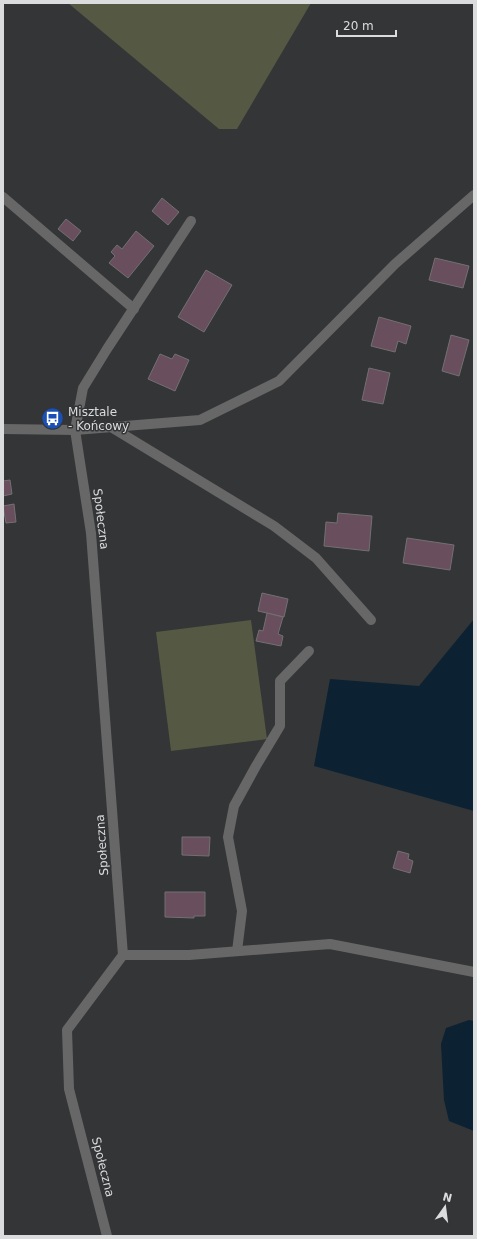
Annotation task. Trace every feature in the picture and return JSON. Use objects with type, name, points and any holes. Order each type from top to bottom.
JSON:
[{"type":"street","points":[[3,429],[75,430],[200,420],[279,381],[395,264],[474,195]]},
{"type":"street","points":[[3,197],[134,309]]},
{"type":"street","name":"Społeczna","points":[[107,1236],[69,1089],[67,1030],[123,955],[91,533],[75,430],[83,388],[190,221]]},
{"type":"street","points":[[111,427],[274,526],[316,558],[371,620]]},
{"type":"street","points":[[237,951],[242,911],[228,837],[234,806],[280,726],[280,681],[310,651]]},
{"type":"street","points":[[123,955],[189,955],[330,944],[474,972]]},
{"type":"green space","points":[[68,3],[311,3],[237,129],[219,129]]},
{"type":"green space","points":[[251,620],[267,739],[171,751],[156,632]]},
{"type":"water","points":[[474,619],[474,811],[314,766],[330,679],[419,686]]},
{"type":"water","points":[[469,1020],[474,1021],[474,1131],[449,1121],[444,1100],[441,1044],[446,1028]]},
{"type":"building","points":[[162,198],[179,212],[168,225],[152,211]]},
{"type":"building","points":[[66,219],[81,231],[73,241],[58,229]]},
{"type":"building","points":[[136,231],[154,246],[128,278],[109,263],[115,256],[111,252],[117,245],[122,249]]},
{"type":"building","points":[[435,258],[469,266],[463,288],[429,280]]},
{"type":"building","points":[[206,270],[232,285],[204,332],[178,317]]},
{"type":"building","points":[[379,317],[411,326],[406,344],[398,341],[395,352],[371,346]]},
{"type":"building","points":[[451,335],[469,340],[459,376],[442,371]]},
{"type":"building","points":[[160,354],[172,359],[175,354],[189,360],[175,391],[148,379]]},
{"type":"building","points":[[369,368],[390,373],[383,404],[362,400]]},
{"type":"building","points":[[10,480],[12,494],[3,496],[3,481]]},
{"type":"building","points":[[14,504],[16,522],[6,523],[3,506]]},
{"type":"building","points":[[338,513],[372,516],[369,551],[324,546],[326,522],[337,523]]},
{"type":"building","points":[[407,538],[454,545],[450,570],[403,563]]},
{"type":"building","points":[[262,593],[288,599],[284,617],[258,611]]},
{"type":"building","points":[[267,613],[283,617],[278,634],[283,636],[281,646],[256,641],[259,630],[263,631]]},
{"type":"building","points":[[182,837],[210,837],[209,856],[182,855]]},
{"type":"building","points":[[398,851],[409,854],[408,859],[413,861],[410,873],[393,868]]},
{"type":"building","points":[[165,892],[205,892],[205,916],[194,916],[194,918],[165,917]]},
{"type":"place","name":"Misztale - Końcowy","points":[[53,419]]}]
